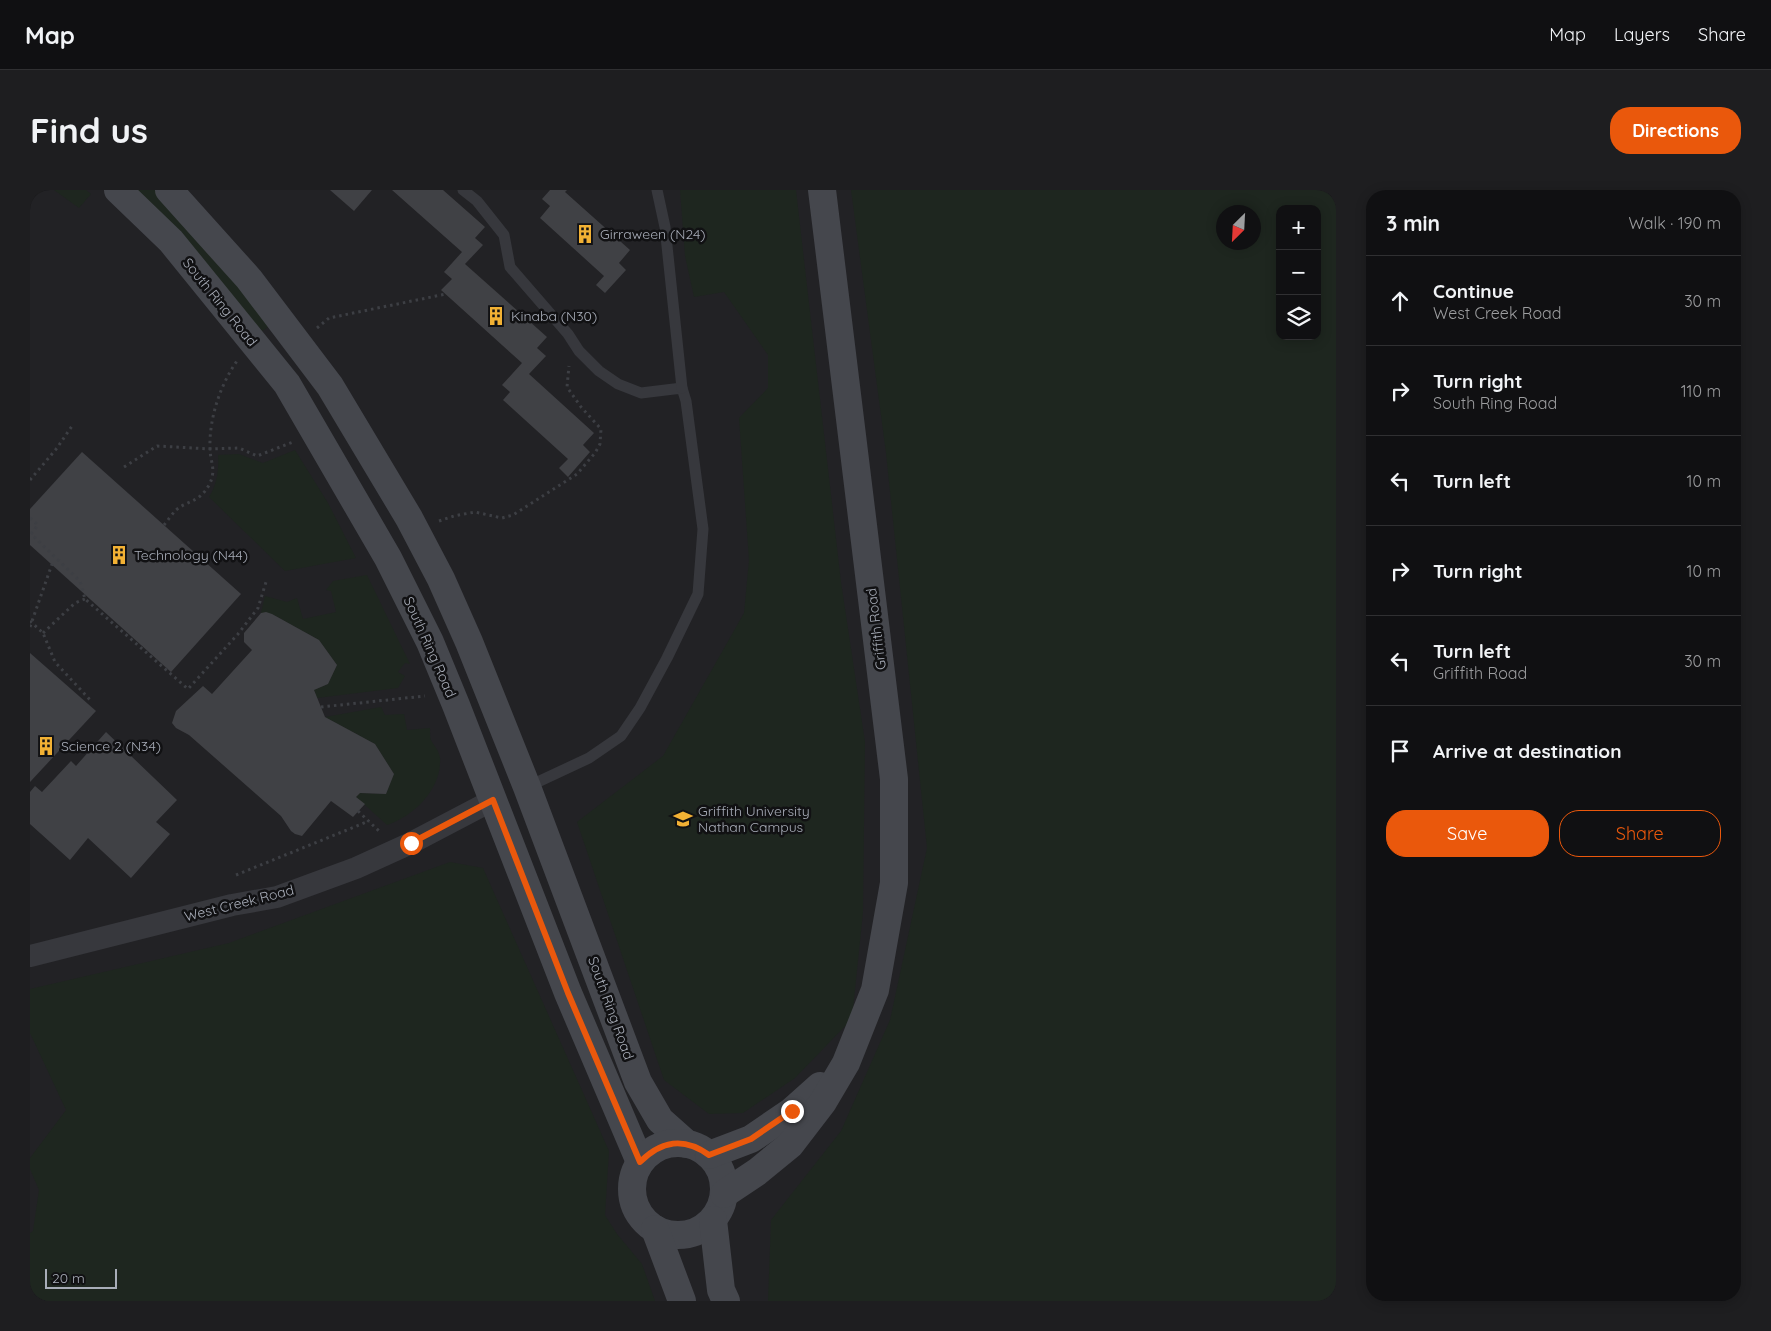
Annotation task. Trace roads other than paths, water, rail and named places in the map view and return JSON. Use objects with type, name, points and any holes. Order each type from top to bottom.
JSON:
[{"type":"street","name":"South Ring Road","points":[[118,190],[171,241],[287,384],[388,558],[430,642],[568,993],[640,1162]]},
{"type":"street","name":"South Ring Road","points":[[169,190],[249,279],[335,395],[409,518],[441,579],[469,642],[527,787],[638,1082],[660,1120],[698,1149]]},
{"type":"street","name":"Griffith Road","points":[[724,1194],[757,1172],[790,1145],[823,1102],[846,1063],[875,990],[894,883],[894,778],[822,190]]},
{"type":"street","name":"West Creek Road","points":[[30,956],[232,905],[277,897],[356,868],[419,839],[493,800]]},
{"type":"street","name":"Griffith Road","points":[[698,1149],[751,1139],[792,1111],[846,1063]]},
{"type":"street","points":[[674,1143],[698,1149],[718,1166],[723,1180],[724,1194],[720,1208],[713,1220],[701,1229],[686,1234],[671,1234],[656,1229],[643,1220],[635,1206],[632,1191],[634,1176],[640,1162],[650,1152],[661,1146],[674,1143]]},
{"type":"street","points":[[713,1220],[721,1290],[726,1301]]},
{"type":"street","points":[[656,1229],[682,1301]]},
{"type":"lane","points":[[463,190],[477,202],[504,234],[510,267],[568,334],[579,351],[605,375],[618,384],[641,393],[682,388]]},
{"type":"lane","points":[[527,787],[589,758],[620,736],[640,708],[698,594],[703,529],[686,401],[682,388],[665,227],[657,190]]},
{"type":"place","name":"Girraween (N24)","points":[[585,234]]},
{"type":"place","name":"Kinaba (N30)","points":[[496,316]]},
{"type":"place","name":"Technology (N44)","points":[[119,555]]},
{"type":"place","name":"Science 2 (N34)","points":[[46,746]]},
{"type":"place","name":"Griffith University Nathan Campus","points":[[683,819]]}]
